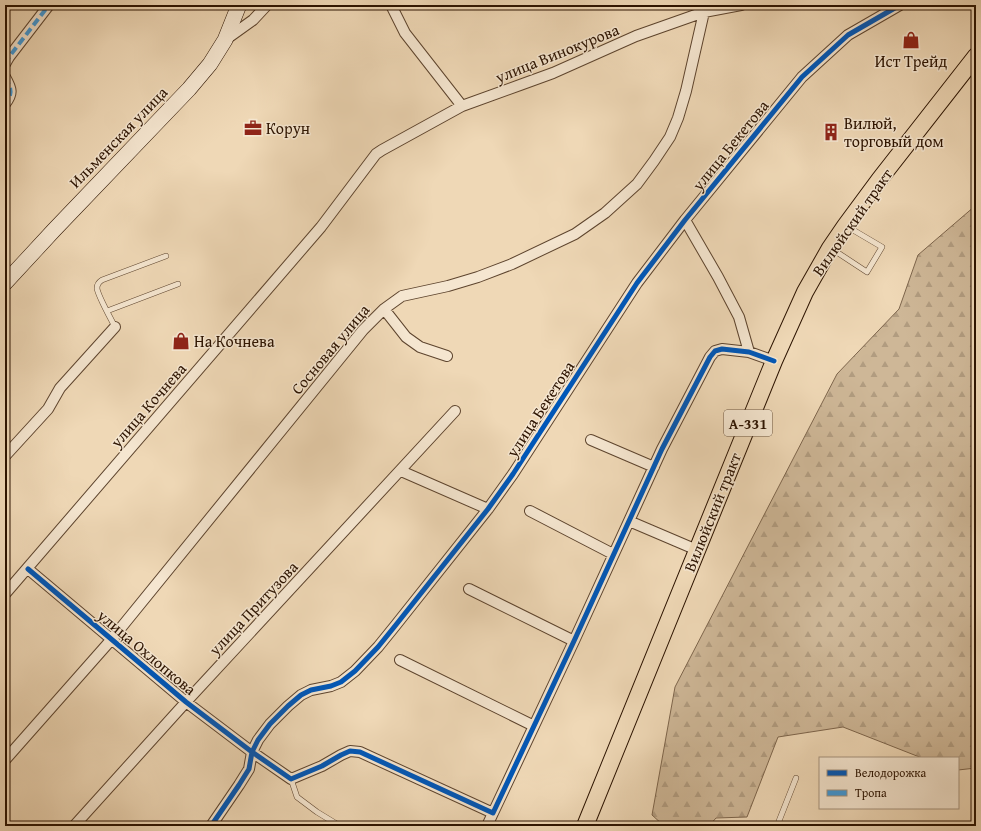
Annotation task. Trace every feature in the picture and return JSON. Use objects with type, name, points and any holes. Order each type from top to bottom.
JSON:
[{"type":"main road","name":"Ильменская улица","points":[[5,282],[189,89],[210,64],[225,40],[239,5]]},
{"type":"main road","name":"Вилюйский тракт","points":[[585,826],[774,361],[805,292],[830,248],[845,226],[976,56]]},
{"type":"street","points":[[5,64],[49,5]]},
{"type":"street","points":[[225,40],[253,20],[267,5]]},
{"type":"street","points":[[391,5],[406,33],[462,106]]},
{"type":"street","name":"улица Винокурова","points":[[390,144],[462,106],[553,73],[636,36],[706,9],[741,5]]},
{"type":"street","name":"улица Бекетова","points":[[211,826],[240,785],[249,769],[252,752],[258,740],[270,724],[301,695],[311,690],[331,686],[341,682],[367,659],[396,626],[488,509],[513,474],[637,283],[685,220],[802,77],[848,35],[900,5]]},
{"type":"street","name":"Сосновая улица","points":[[5,760],[111,640],[363,330],[384,309],[402,296],[448,286],[478,277],[512,264],[574,234],[605,213],[637,184],[670,137],[678,118],[706,9]]},
{"type":"street","points":[[5,78],[11,91],[10,98],[5,104]]},
{"type":"street","name":"улица Кочнева","points":[[5,594],[321,227],[376,154],[390,144]]},
{"type":"street","points":[[685,220],[739,317],[749,352]]},
{"type":"street","points":[[384,309],[406,337],[420,347],[447,356]]},
{"type":"street","points":[[5,456],[48,409],[60,388],[115,327]]},
{"type":"street","points":[[487,826],[654,467],[676,421],[710,357],[715,351],[722,349],[749,352],[774,361]]},
{"type":"street","name":"улица Притузова","points":[[74,826],[186,702],[455,411]]},
{"type":"street","points":[[591,440],[654,467]]},
{"type":"street","points":[[400,471],[488,509]]},
{"type":"street","points":[[530,511],[613,554]]},
{"type":"street","points":[[629,521],[697,550]]},
{"type":"street","name":"улица Охлопкова","points":[[28,569],[186,702],[252,752],[291,779]]},
{"type":"street","points":[[469,589],[574,641]]},
{"type":"street","points":[[400,660],[534,726]]},
{"type":"street","points":[[291,779],[322,766],[350,751],[360,752],[493,813]]},
{"type":"lane","points":[[830,248],[867,272],[882,247],[845,226]]},
{"type":"lane","points":[[115,327],[98,294],[97,288],[99,282],[166,256]]},
{"type":"lane","points":[[107,311],[178,284]]},
{"type":"lane","points":[[777,826],[796,778]]},
{"type":"lane","points":[[291,779],[297,797],[317,812],[340,826]]},
{"type":"green space","points":[[975,206],[976,768],[959,770],[959,757],[919,757],[843,727],[778,737],[747,817],[716,818],[709,826],[663,825],[652,815],[675,687],[837,374],[899,309],[918,255]]},
{"type":"marked path","points":[[5,64],[49,5]]},
{"type":"marked path","points":[[5,77],[11,91],[5,104]]},
{"type":"cycle path","points":[[211,826],[249,769],[252,752],[258,740],[270,724],[301,695],[311,690],[331,686],[341,682],[355,671],[378,647],[488,509],[513,474],[637,283],[685,220],[802,77],[848,35],[900,5]]},
{"type":"cycle path","points":[[28,569],[186,702],[252,752],[291,779],[322,766],[350,751],[360,752],[493,813],[662,449],[710,357],[715,351],[722,349],[749,352],[774,361]]},
{"type":"place","name":"Ист Трейд","points":[[911,40]]},
{"type":"place","name":"Корун","points":[[253,128]]},
{"type":"place","name":"Вилюй, торговый дом","points":[[831,132]]},
{"type":"place","name":"На Кочнева","points":[[181,341]]}]
